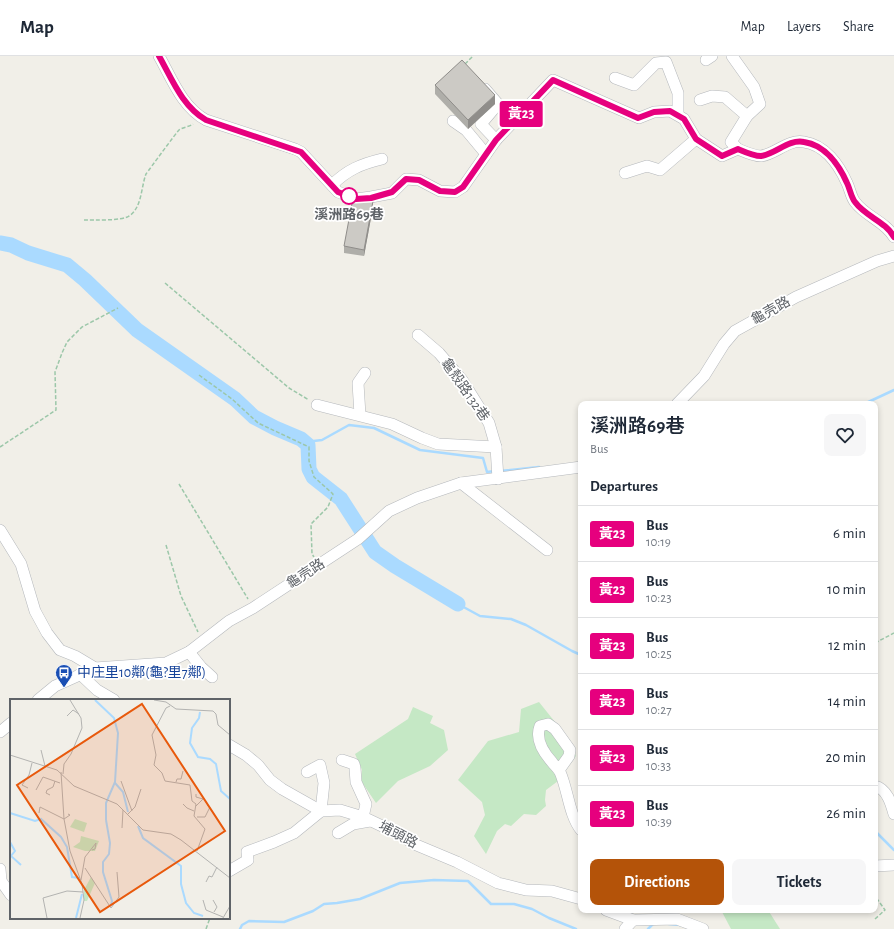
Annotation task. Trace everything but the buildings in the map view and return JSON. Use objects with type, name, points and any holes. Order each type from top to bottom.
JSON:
[{"type":"street","points":[[159,56],[186,104],[200,117],[301,152],[338,192],[356,199],[371,198],[392,192],[406,179],[419,180],[440,191],[455,192],[463,187],[496,140],[553,80],[638,118],[654,112],[670,111],[678,114],[684,119],[696,139],[722,156],[738,149]]},
{"type":"street","points":[[732,56],[754,87],[760,104],[747,116],[731,142],[738,149],[761,156],[787,144],[804,142],[819,147],[834,161],[847,182],[854,201],[863,210],[883,224],[894,237]]},
{"type":"street","points":[[615,78],[634,85],[656,63],[666,62],[678,93],[678,114]]},
{"type":"street","points":[[479,82],[498,104],[481,124],[496,140]]},
{"type":"street","points":[[700,100],[712,96],[725,97],[747,116]]},
{"type":"street","points":[[453,121],[466,130],[486,154]]},
{"type":"street","points":[[625,173],[647,166],[660,170],[696,139]]},
{"type":"street","points":[[332,186],[342,174],[365,163],[382,159]]},
{"type":"street","name":"龜壳路","points":[[680,401],[704,376],[724,344],[735,331],[796,297],[894,256]]},
{"type":"street","name":"龜殼路132巷","points":[[418,335],[439,353],[462,380],[489,423],[496,447],[498,479]]},
{"type":"street","points":[[360,415],[358,383],[365,373]]},
{"type":"street","points":[[317,405],[392,424],[438,444],[496,447]]},
{"type":"street","name":"龜壳路","points":[[39,699],[55,686],[95,668],[166,663],[189,652],[229,622],[358,539],[389,511],[417,498],[461,483],[578,467]]},
{"type":"street","points":[[461,483],[547,550]]},
{"type":"street","points":[[0,530],[21,564],[35,611],[47,633],[60,650],[75,656],[95,668]]},
{"type":"street","points":[[189,652],[201,667],[212,677]]},
{"type":"street","points":[[80,674],[97,690],[112,699]]},
{"type":"street","points":[[0,732],[10,724]]},
{"type":"street","name":"埔頭路","points":[[230,746],[246,755],[258,765],[270,780],[282,789],[322,811],[340,810],[367,819],[401,835],[420,847],[457,862],[498,883],[526,890],[552,891],[578,898]]},
{"type":"street","points":[[338,833],[353,824],[367,819],[366,804],[356,782],[354,764],[342,760]]},
{"type":"street","points":[[230,870],[248,860],[247,852],[294,833],[322,811],[324,783],[320,765],[307,772]]},
{"type":"street","points":[[559,770],[578,826]]},
{"type":"street","points":[[878,787],[886,795],[894,814]]},
{"type":"street","points":[[878,866],[894,864]]},
{"type":"street","points":[[0,869],[1,881],[10,894]]},
{"type":"street","points":[[614,913],[633,920],[674,914],[703,929]]},
{"type":"street","points":[[625,929],[633,920]]},
{"type":"path","points":[[464,65],[473,56]]},
{"type":"path","points":[[84,220],[107,220],[129,217],[135,211],[146,174],[179,130],[190,126],[200,117]]},
{"type":"path","points":[[164,283],[289,388],[317,405]]},
{"type":"path","points":[[0,447],[56,410],[55,372],[67,342],[82,327],[118,308]]},
{"type":"path","points":[[199,375],[232,399],[258,423],[309,447],[309,461],[314,477],[334,494],[328,507],[311,524],[312,554],[319,565]]},
{"type":"path","points":[[179,484],[252,608]]},
{"type":"path","points":[[166,545],[181,596],[203,641]]},
{"type":"path","points":[[878,641],[894,633]]},
{"type":"path","points":[[875,919],[885,910],[878,900]]},
{"type":"path","points":[[206,929],[210,919]]},
{"type":"green space","points":[[539,702],[567,737],[576,756],[558,781],[546,790],[546,806],[536,815],[524,814],[511,826],[505,824],[497,831],[486,854],[474,836],[485,815],[482,802],[458,780],[488,741],[519,732],[521,709]]},
{"type":"green space","points":[[413,707],[433,716],[430,723],[444,730],[448,750],[430,766],[398,781],[376,803],[361,781],[362,770],[355,754],[408,719]]},
{"type":"green space","points":[[723,913],[770,913],[780,929],[731,929]]},
{"type":"waterway","points":[[0,243],[11,245],[28,253],[67,265],[85,280],[137,330],[235,399],[254,417],[301,439],[308,445],[309,469],[313,477],[341,499],[375,552],[395,566],[458,604]]},
{"type":"waterway","points":[[870,401],[894,390]]},
{"type":"waterway","points":[[305,442],[322,440],[349,425],[374,428],[420,450],[483,458],[487,472],[495,471]]},
{"type":"waterway","points":[[500,471],[539,467]]},
{"type":"waterway","points":[[458,604],[480,616],[511,619],[526,625],[578,654]]},
{"type":"waterway","points":[[878,834],[894,850]]},
{"type":"waterway","points":[[240,929],[242,925],[249,921],[284,922],[313,911],[324,904],[360,899],[400,883],[434,880],[468,881],[491,904],[514,904],[532,909],[576,929]]},
{"type":"waterway","points":[[648,929],[654,923]]},
{"type":"waterway","points":[[669,924],[680,925]]},
{"type":"bus line","name":"黃23","points":[[159,56],[186,104],[200,117],[301,152],[338,192],[356,199],[371,198],[392,192],[406,179],[419,180],[440,191],[455,192],[463,187],[496,140],[553,80],[638,118],[654,112],[670,111],[678,114],[690,127],[696,139],[722,156],[738,149],[761,156],[787,144],[804,142],[819,147],[834,161],[847,182],[854,201],[863,210],[883,224],[894,237]]},
{"type":"place","name":"溪洲路69巷","points":[[349,196]]},
{"type":"place","name":"中庄里10鄰(龜?里7鄰)","points":[[64,688]]}]
